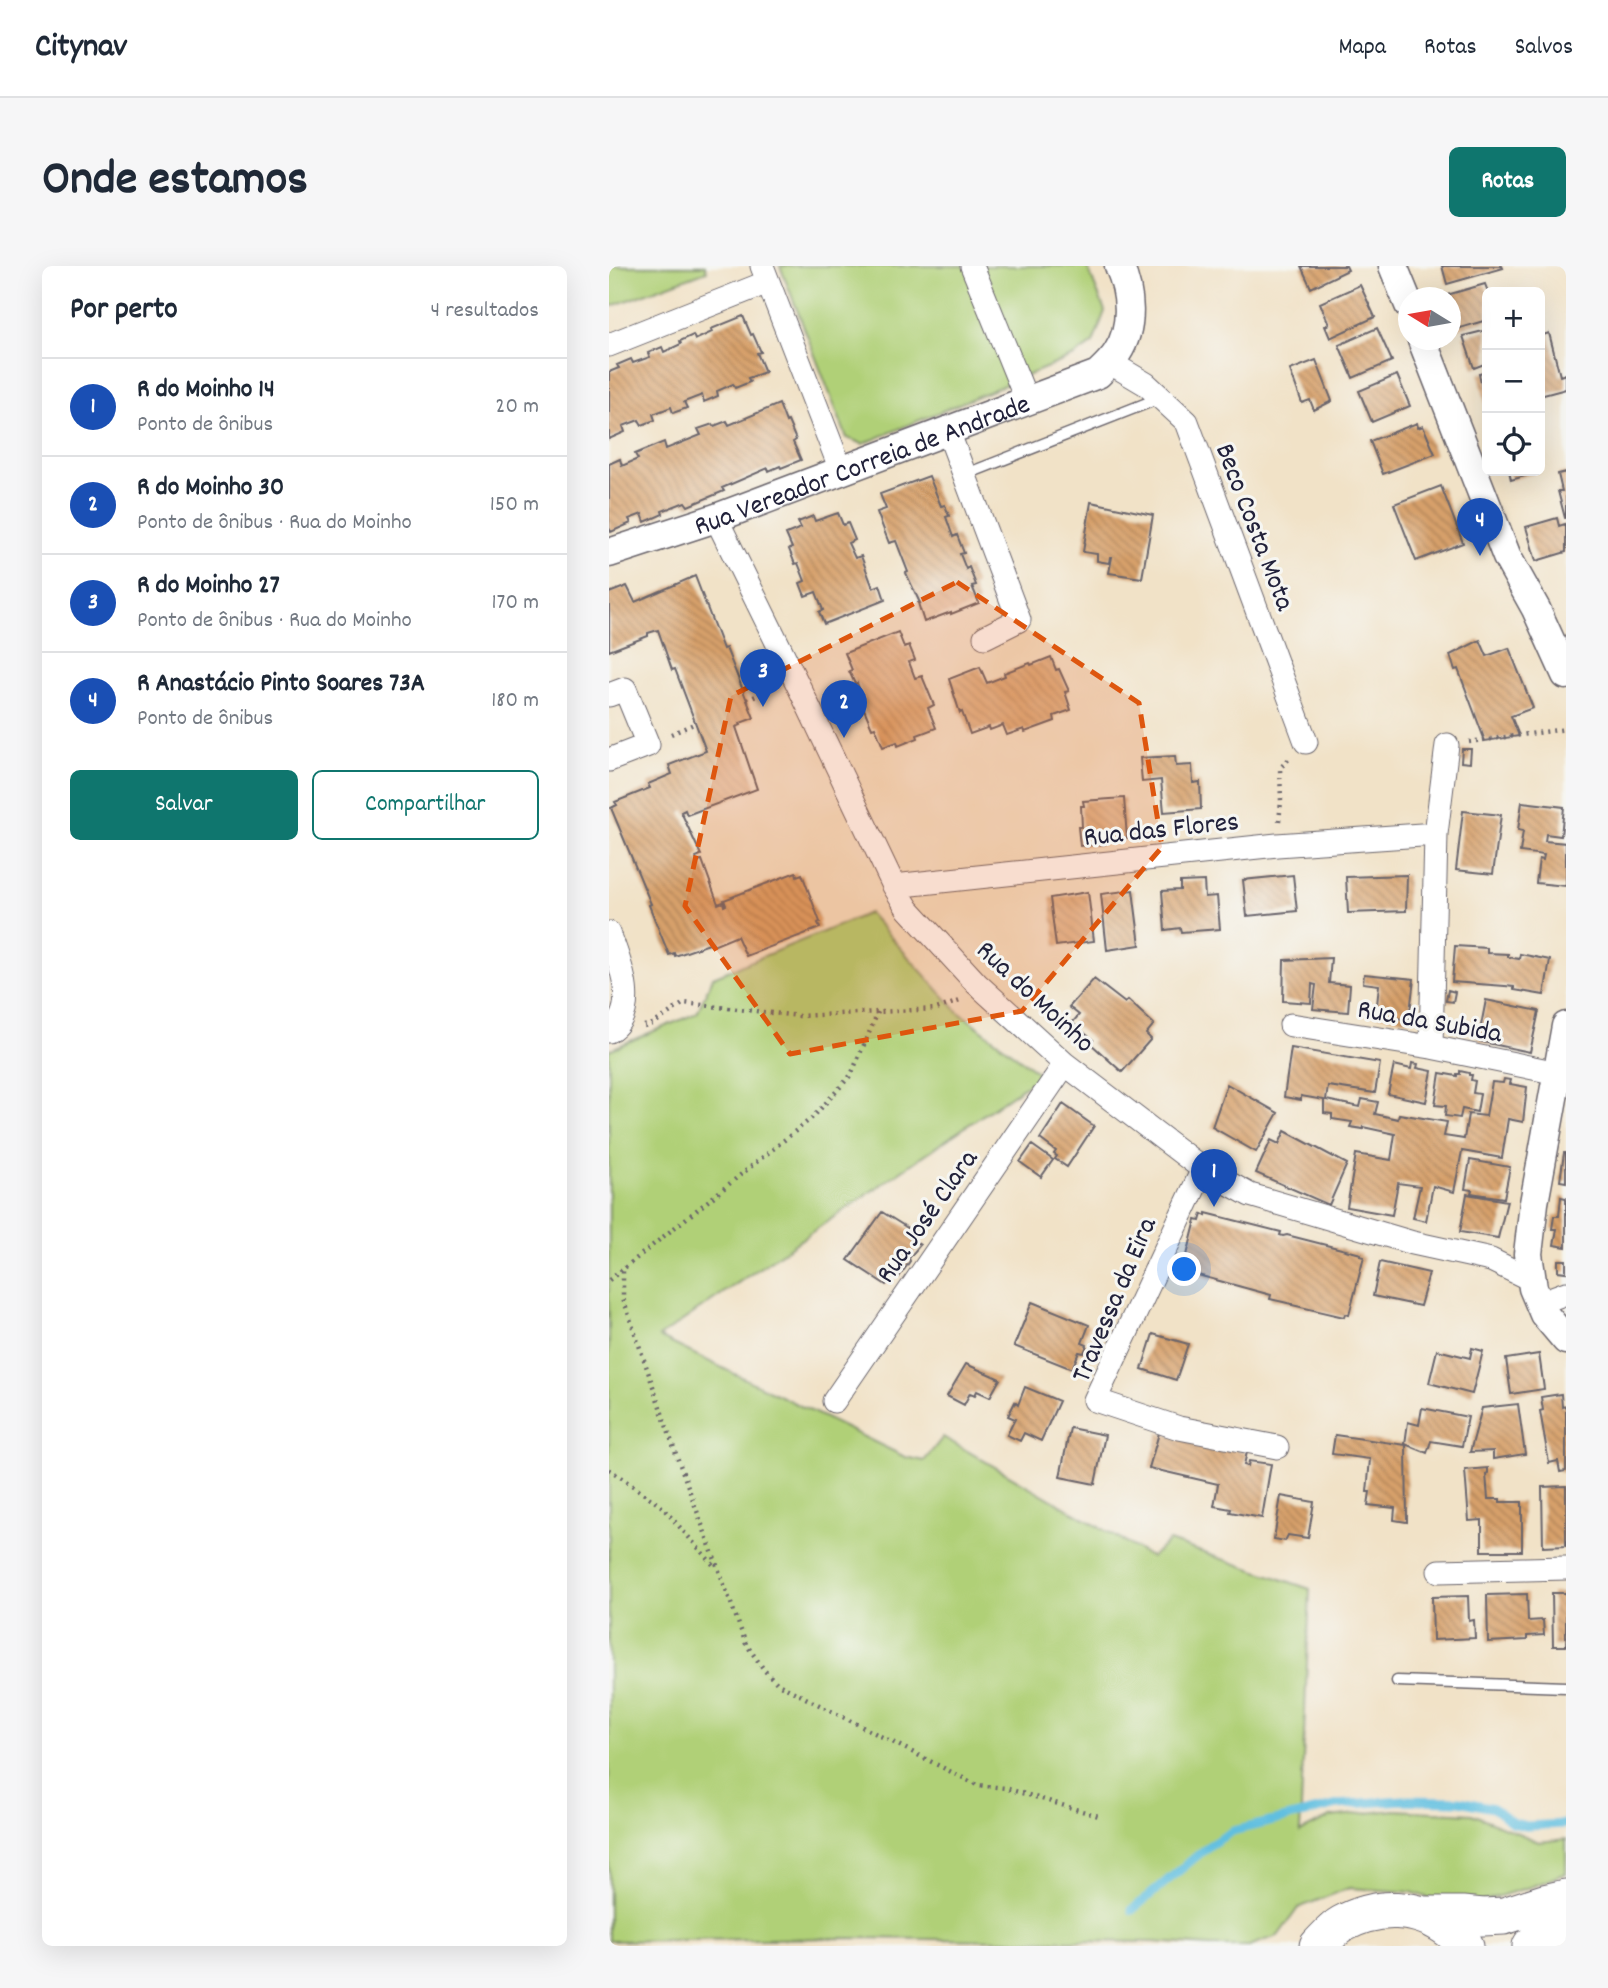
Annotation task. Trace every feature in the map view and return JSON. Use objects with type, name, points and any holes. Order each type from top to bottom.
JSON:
[{"type":"main road","points":[[1318,1946],[1339,1925],[1366,1913],[1396,1909],[1425,1915],[1555,1918]]},
{"type":"main road","points":[[1425,1915],[1451,1930],[1465,1946]]},
{"type":"street","points":[[972,266],[1027,401]]},
{"type":"street","points":[[1109,362],[1117,354],[1129,325],[1127,284],[1119,266]]},
{"type":"street","points":[[1393,266],[1402,287]]},
{"type":"street","points":[[609,345],[765,274],[841,470]]},
{"type":"street","points":[[1426,350],[1507,557],[1541,620],[1566,675]]},
{"type":"street","name":"Rua Vereador Correia de Andrade","points":[[609,554],[716,518],[1027,401],[1097,374],[1109,362]]},
{"type":"street","name":"Beco Costa Mota","points":[[1109,362],[1146,384],[1187,422],[1306,742]]},
{"type":"street","points":[[948,431],[1019,620],[985,637]]},
{"type":"street","name":"Rua do Moinho","points":[[716,518],[894,886],[908,909],[974,981],[1065,1064],[1203,1170],[1250,1195],[1413,1243],[1492,1260],[1535,1292]]},
{"type":"street","points":[[609,695],[625,690],[648,745],[609,760]]},
{"type":"street","points":[[1431,1048],[1436,834],[1447,745]]},
{"type":"street","name":"Rua das Flores","points":[[894,886],[1277,845],[1436,834]]},
{"type":"street","points":[[609,933],[623,971],[626,1006],[612,1029]]},
{"type":"street","name":"Rua da Subida","points":[[1291,1025],[1431,1048],[1563,1050]]},
{"type":"street","points":[[1563,1050],[1528,1254],[1535,1292],[1544,1314],[1566,1340]]},
{"type":"street","name":"Rua José Clara","points":[[834,1401],[1065,1064]]},
{"type":"street","name":"Travessa da Eira","points":[[1203,1170],[1095,1400],[1179,1427],[1277,1447]]},
{"type":"street","points":[[1535,1292],[1566,1293]]},
{"type":"street","points":[[1439,1571],[1566,1569]]},
{"type":"lane","points":[[964,475],[1160,398]]},
{"type":"lane","points":[[1397,1681],[1566,1687]]},
{"type":"path","points":[[1447,745],[1566,729]]},
{"type":"path","points":[[1277,845],[1281,802],[1280,768],[1306,742]]},
{"type":"path","points":[[612,1029],[653,1024],[684,1003],[799,1016],[936,1009],[960,1001],[974,981]]},
{"type":"path","points":[[609,1280],[813,1117],[851,1075],[879,1012]]},
{"type":"path","points":[[623,1269],[623,1298],[676,1454],[747,1644],[765,1671],[778,1684],[977,1784],[1005,1788],[1102,1816]]},
{"type":"path","points":[[609,1469],[661,1506],[719,1571]]},
{"type":"highlighted area","points":[[957,582],[1139,703],[1162,847],[1022,1011],[790,1054],[685,906],[731,696]]},
{"type":"green space","points":[[609,266],[705,266],[707,271],[609,307]]},
{"type":"green space","points":[[780,266],[1087,266],[1105,311],[1093,343],[1074,356],[863,444],[847,438]]},
{"type":"green space","points":[[869,913],[956,1010],[1041,1075],[659,1337],[905,1457],[924,1461],[943,1437],[1151,1557],[1169,1541],[1310,1589],[1300,1832],[1330,1817],[1394,1810],[1472,1814],[1539,1842],[1566,1839],[1566,1873],[1480,1902],[1435,1900],[1411,1892],[1349,1888],[1298,1908],[1278,1936],[1249,1946],[850,1938],[609,1941],[609,1050],[697,1013],[713,977]]},
{"type":"building","points":[[1301,266],[1346,266],[1348,270],[1311,288]]},
{"type":"building","points":[[1442,266],[1502,266],[1503,268],[1447,284]]},
{"type":"building","points":[[1485,284],[1486,287],[1482,287],[1482,321],[1461,328],[1461,291]]},
{"type":"building","points":[[1360,285],[1375,317],[1330,338],[1325,326],[1329,324],[1320,303]]},
{"type":"building","points":[[743,316],[761,352],[757,353],[765,372],[748,378],[750,382],[735,388],[733,384],[717,391],[718,396],[704,402],[702,395],[684,402],[687,408],[673,413],[671,407],[653,414],[655,420],[642,425],[639,420],[623,426],[625,432],[609,439],[609,372],[631,359],[633,363],[650,357],[648,353],[662,347],[664,352],[693,335],[695,340],[712,332],[711,329]]},
{"type":"building","points":[[1377,328],[1392,361],[1353,378],[1339,345]]},
{"type":"building","points":[[1482,331],[1482,365],[1474,368],[1463,336]]},
{"type":"building","points":[[1549,333],[1560,376],[1566,374],[1566,389],[1545,395],[1545,350],[1545,334]]},
{"type":"building","points":[[1316,360],[1332,401],[1314,410],[1310,400],[1302,403],[1290,370]]},
{"type":"building","points":[[1397,375],[1410,406],[1372,422],[1359,391]]},
{"type":"building","points":[[779,404],[796,440],[793,442],[801,460],[769,471],[768,468],[722,488],[724,491],[688,506],[685,502],[662,511],[663,514],[645,522],[642,514],[629,519],[631,523],[611,532],[609,464],[620,459],[622,466],[638,459],[635,454],[664,442],[666,449],[701,435],[698,429],[727,421],[729,425]]},
{"type":"building","points":[[1417,423],[1418,428],[1423,426],[1435,454],[1383,474],[1370,441]]},
{"type":"building","points":[[1566,472],[1565,518],[1558,491],[1562,491],[1558,474]]},
{"type":"building","points":[[929,476],[941,506],[945,505],[953,537],[957,535],[964,553],[960,554],[976,585],[972,586],[979,603],[924,622],[920,603],[906,573],[908,572],[896,541],[889,543],[877,512],[886,509],[880,494]]},
{"type":"building","points":[[1441,486],[1463,543],[1416,561],[1394,504]]},
{"type":"building","points":[[1091,502],[1153,515],[1142,578],[1109,573],[1112,557],[1109,563],[1097,561],[1097,554],[1083,552]]},
{"type":"building","points":[[838,513],[843,525],[848,523],[855,540],[848,543],[855,558],[861,556],[873,588],[880,585],[885,600],[824,624],[819,612],[823,610],[816,592],[805,596],[800,583],[805,581],[798,563],[795,564],[786,534],[801,528],[798,522],[813,516],[815,521]]},
{"type":"building","points":[[1557,518],[1559,526],[1565,524],[1566,527],[1566,552],[1536,561],[1526,527]]},
{"type":"building","points":[[695,576],[723,649],[726,648],[754,718],[736,727],[757,789],[687,815],[685,810],[681,812],[701,855],[696,857],[697,861],[702,860],[718,904],[723,902],[724,906],[724,900],[796,872],[797,876],[802,874],[820,922],[820,928],[746,956],[737,936],[713,946],[712,943],[675,956],[674,953],[669,955],[611,808],[617,805],[615,802],[650,788],[648,784],[672,774],[669,765],[706,751],[658,630],[609,651],[609,593],[627,586],[635,602]]},
{"type":"building","points":[[898,632],[904,647],[909,645],[915,660],[909,662],[915,678],[922,676],[934,705],[928,708],[936,728],[898,746],[897,742],[883,747],[861,702],[864,701],[849,671],[852,670],[845,653]]},
{"type":"building","points":[[1480,640],[1487,656],[1509,648],[1533,708],[1511,716],[1519,736],[1485,741],[1458,669],[1455,670],[1450,655]]},
{"type":"building","points":[[1051,657],[1069,691],[1065,692],[1071,710],[1054,716],[1055,721],[1025,732],[1024,729],[1007,735],[1003,725],[970,734],[949,679],[980,667],[987,683],[1005,676],[1004,673]]},
{"type":"building","points":[[1462,749],[1471,749],[1470,763],[1461,762]]},
{"type":"building","points":[[1175,756],[1176,766],[1192,765],[1193,783],[1200,782],[1201,809],[1164,812],[1161,780],[1142,782],[1140,758]]},
{"type":"building","points":[[1124,798],[1127,838],[1105,840],[1105,844],[1080,846],[1078,827],[1082,827],[1083,801]]},
{"type":"building","points":[[1522,802],[1564,807],[1561,836],[1546,834],[1545,841],[1566,843],[1566,886],[1536,883],[1539,859],[1543,860],[1544,855],[1520,852],[1523,831],[1518,830]]},
{"type":"building","points":[[1463,811],[1501,815],[1493,874],[1456,870]]},
{"type":"building","points":[[1293,875],[1297,911],[1247,916],[1243,880]]},
{"type":"building","points":[[1407,875],[1406,911],[1348,913],[1346,877]]},
{"type":"building","points":[[1204,881],[1205,897],[1217,896],[1220,929],[1181,932],[1180,928],[1165,930],[1162,891],[1180,890],[1180,882]]},
{"type":"building","points":[[1133,890],[1140,945],[1107,950],[1101,894]]},
{"type":"building","points":[[1088,892],[1094,941],[1056,946],[1050,898]]},
{"type":"building","points":[[1455,946],[1487,948],[1487,953],[1508,954],[1508,957],[1519,959],[1520,954],[1550,960],[1544,995],[1514,990],[1514,987],[1452,982]]},
{"type":"building","points":[[1331,958],[1329,983],[1350,985],[1348,1012],[1313,1009],[1316,985],[1312,984],[1311,1003],[1283,1001],[1284,960]]},
{"type":"building","points":[[1364,974],[1414,979],[1409,1020],[1376,1015],[1379,985],[1363,983]]},
{"type":"building","points":[[1094,979],[1125,1003],[1128,1000],[1154,1024],[1146,1034],[1151,1039],[1122,1072],[1090,1043],[1093,1040],[1072,1023],[1079,1015],[1069,1007]]},
{"type":"building","points":[[1448,990],[1455,992],[1453,1002],[1446,1001]]},
{"type":"building","points":[[1486,1000],[1539,1011],[1530,1052],[1478,1041]]},
{"type":"building","points":[[1291,1048],[1380,1063],[1375,1093],[1328,1086],[1326,1100],[1360,1107],[1362,1099],[1378,1102],[1375,1114],[1398,1119],[1399,1114],[1447,1122],[1444,1136],[1464,1139],[1468,1114],[1486,1116],[1492,1082],[1503,1083],[1504,1079],[1511,1080],[1510,1084],[1527,1087],[1523,1122],[1508,1119],[1502,1158],[1462,1151],[1454,1192],[1433,1186],[1426,1221],[1413,1218],[1420,1186],[1398,1183],[1392,1215],[1347,1207],[1356,1154],[1391,1160],[1395,1134],[1350,1127],[1352,1122],[1332,1119],[1332,1114],[1324,1113],[1324,1100],[1301,1096],[1301,1100],[1284,1097]]},
{"type":"building","points":[[1412,1063],[1418,1064],[1417,1068],[1432,1071],[1426,1102],[1388,1094],[1394,1065],[1411,1069]]},
{"type":"building","points":[[1460,1071],[1472,1075],[1471,1080],[1475,1081],[1473,1093],[1480,1094],[1477,1112],[1462,1109],[1460,1118],[1445,1116],[1446,1106],[1435,1105],[1440,1073],[1457,1076]]},
{"type":"building","points":[[1227,1084],[1278,1113],[1256,1152],[1212,1127]]},
{"type":"building","points":[[1063,1104],[1094,1126],[1067,1167],[1055,1159],[1056,1151],[1040,1139]]},
{"type":"building","points":[[1285,1131],[1347,1164],[1329,1205],[1256,1173],[1271,1140],[1279,1144]]},
{"type":"building","points":[[1032,1145],[1053,1160],[1041,1177],[1020,1162]]},
{"type":"building","points":[[1566,1153],[1566,1182],[1560,1181]]},
{"type":"building","points":[[1470,1160],[1510,1167],[1504,1198],[1471,1193],[1472,1190],[1465,1189]]},
{"type":"building","points":[[1467,1194],[1507,1201],[1498,1238],[1460,1232]]},
{"type":"building","points":[[1561,1197],[1566,1198],[1566,1247],[1554,1245],[1557,1229],[1552,1229],[1554,1216],[1559,1216]]},
{"type":"building","points":[[882,1212],[914,1232],[910,1238],[920,1245],[899,1277],[895,1273],[886,1285],[848,1260]]},
{"type":"building","points":[[1206,1213],[1281,1232],[1280,1235],[1283,1236],[1361,1254],[1360,1256],[1364,1257],[1349,1315],[1345,1314],[1344,1317],[1292,1305],[1270,1299],[1271,1295],[1183,1271],[1196,1220],[1200,1221],[1202,1214],[1206,1216]]},
{"type":"building","points":[[1558,1260],[1566,1260],[1566,1272],[1558,1271]]},
{"type":"building","points":[[1380,1262],[1429,1273],[1420,1306],[1373,1296]]},
{"type":"building","points":[[1032,1302],[1089,1325],[1082,1343],[1087,1345],[1084,1353],[1079,1352],[1072,1369],[1014,1346]]},
{"type":"building","points":[[1153,1334],[1188,1344],[1176,1380],[1142,1369]]},
{"type":"building","points":[[1472,1348],[1483,1351],[1472,1394],[1429,1383],[1437,1350],[1470,1358]]},
{"type":"building","points":[[1539,1354],[1544,1389],[1511,1394],[1506,1359]]},
{"type":"building","points":[[966,1364],[1000,1379],[990,1397],[977,1391],[975,1395],[970,1393],[964,1405],[947,1396]]},
{"type":"building","points":[[1025,1387],[1059,1401],[1041,1441],[1024,1433],[1020,1441],[1007,1435],[1015,1419],[1008,1416],[1015,1402],[1018,1405]]},
{"type":"building","points":[[1561,1394],[1562,1407],[1566,1406],[1566,1471],[1560,1472],[1558,1461],[1549,1463],[1540,1411],[1543,1410],[1541,1397]]},
{"type":"building","points":[[1518,1404],[1525,1454],[1493,1459],[1493,1451],[1470,1452],[1482,1408]]},
{"type":"building","points":[[1422,1408],[1468,1417],[1462,1446],[1431,1441],[1427,1453],[1405,1444],[1408,1422],[1419,1425]]},
{"type":"building","points":[[1070,1428],[1105,1435],[1095,1484],[1060,1477]]},
{"type":"building","points":[[1159,1433],[1247,1452],[1244,1465],[1248,1466],[1249,1461],[1271,1464],[1262,1518],[1214,1506],[1218,1484],[1149,1468]]},
{"type":"building","points":[[1335,1435],[1406,1445],[1407,1522],[1394,1520],[1395,1508],[1368,1505],[1370,1459],[1332,1454]]},
{"type":"building","points":[[1488,1468],[1488,1499],[1522,1502],[1522,1551],[1482,1551],[1482,1520],[1469,1521],[1465,1470]]},
{"type":"building","points":[[1566,1486],[1566,1546],[1543,1547],[1542,1487]]},
{"type":"building","points":[[1281,1496],[1314,1502],[1308,1538],[1288,1535],[1285,1541],[1274,1539]]},
{"type":"building","points":[[1552,1593],[1566,1593],[1566,1646],[1553,1646]]},
{"type":"building","points":[[1527,1594],[1528,1621],[1543,1620],[1544,1635],[1527,1636],[1527,1640],[1488,1642],[1487,1595]]},
{"type":"building","points":[[1468,1596],[1469,1621],[1474,1620],[1475,1638],[1433,1640],[1432,1597]]},
{"type":"waterway","points":[[1132,1910],[1210,1845],[1233,1831],[1338,1805],[1403,1800],[1460,1801],[1493,1808],[1513,1823],[1526,1826],[1566,1824]]},
{"type":"place","name":"R Anastácio Pinto Soares 73A","points":[[1480,556]]},
{"type":"place","name":"R do Moinho 27","points":[[763,707]]},
{"type":"place","name":"R do Moinho 30","points":[[844,738]]},
{"type":"place","name":"R do Moinho 14","points":[[1214,1207]]}]
